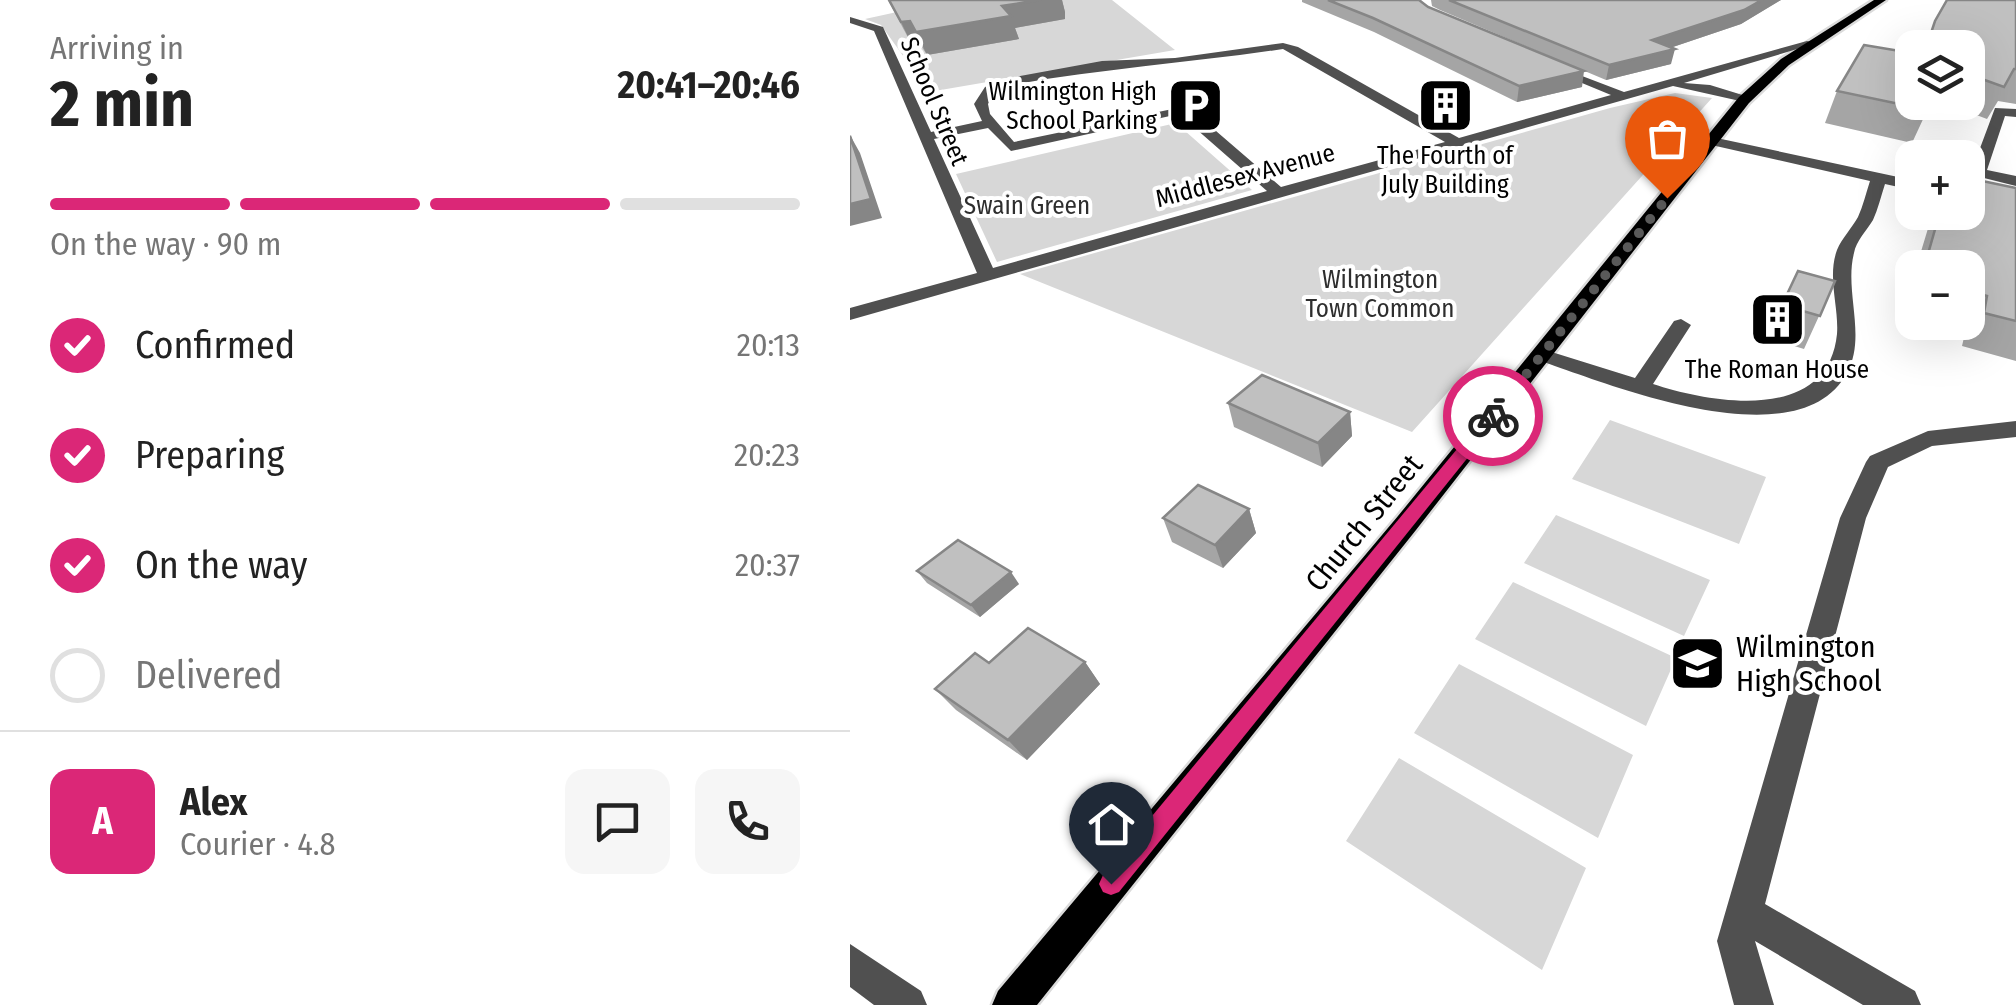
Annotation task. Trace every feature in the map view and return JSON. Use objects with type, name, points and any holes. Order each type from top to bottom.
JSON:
[{"type":"main road","name":"Middlesex Avenue","points":[[1811,43],[1880,0]]},
{"type":"main road","name":"Church Street","points":[[1012,1005],[1542,355],[1744,100],[1811,43]]},
{"type":"street","name":"School Street","points":[[850,20],[880,30],[986,273]]},
{"type":"street","name":"Middlesex Avenue","points":[[850,314],[1811,43]]},
{"type":"street","points":[[1278,192],[1182,109],[1011,147],[981,104],[989,90],[1002,82],[1102,64],[1175,62],[1278,46],[1294,49],[1458,143]]},
{"type":"street","points":[[1538,60],[1625,97]]},
{"type":"street","name":"Middlesex Avenue","points":[[1654,88],[1700,87],[1744,100]]},
{"type":"street","points":[[1985,151],[2008,112]]},
{"type":"street","points":[[926,138],[992,124]]},
{"type":"street","points":[[1712,141],[1895,181]]},
{"type":"street","points":[[1985,174],[2016,181]]},
{"type":"street","points":[[1542,355],[1678,400],[1758,409],[1815,396],[1838,372],[1847,332],[1842,301],[1845,251],[1866,217],[1879,178]]},
{"type":"street","points":[[1640,387],[1681,325]]},
{"type":"street","points":[[1754,1005],[1736,941],[1853,518],[1878,462],[1928,439],[2016,429]]},
{"type":"street","points":[[1744,913],[1901,1005]]},
{"type":"street","points":[[850,963],[906,1005]]},
{"type":"green space","points":[[952,0],[1112,0],[1175,50],[929,92],[881,25],[865,19]]},
{"type":"green space","name":"Wilmington Town Common","points":[[1675,93],[1712,98],[1412,432],[1020,274],[1610,108]]},
{"type":"green space","name":"Swain Green","points":[[1176,123],[1252,190],[997,262],[956,174]]},
{"type":"green space","points":[[1610,420],[1766,477],[1739,544],[1572,479]]},
{"type":"green space","points":[[1556,515],[1710,580],[1684,636],[1524,563]]},
{"type":"green space","points":[[1513,582],[1676,658],[1646,726],[1475,639]]},
{"type":"green space","points":[[1459,664],[1633,755],[1598,838],[1414,733]]},
{"type":"green space","points":[[1399,758],[1586,868],[1542,970],[1346,841]]},
{"type":"building","points":[[889,0],[1041,0],[1002,6],[1011,16],[916,32],[910,21],[901,22]]},
{"type":"building","points":[[1328,0],[1419,0],[1584,71],[1519,86]]},
{"type":"building","points":[[1449,0],[1762,0],[1744,10],[1652,40],[1675,49],[1609,65]]},
{"type":"building","points":[[1947,0],[2016,0],[2016,69],[2004,87],[1985,80],[1985,30],[1932,30]]},
{"type":"building","points":[[1864,45],[1895,50],[1895,103],[1837,91]]},
{"type":"building","points":[[850,136],[871,199],[850,204]]},
{"type":"building","points":[[1985,182],[2016,188],[2016,321],[1985,313],[1985,250],[1929,250],[1935,230],[1985,230]]},
{"type":"building","points":[[1798,271],[1835,281],[1820,316],[1782,305]]},
{"type":"building","points":[[1262,375],[1350,412],[1318,443],[1228,403]]},
{"type":"building","points":[[1198,485],[1249,509],[1215,545],[1163,518]]},
{"type":"building","points":[[958,540],[1011,572],[971,605],[917,571]]},
{"type":"building","points":[[1028,628],[1085,662],[1008,740],[935,689],[975,653],[989,663]]},
{"type":"way so far","points":[[1493,416],[1667,198]]},
{"type":"place","name":"Wilmington High School Parking","points":[[1196,105]]},
{"type":"place","name":"The Fourth of July Building","points":[[1445,106]]},
{"type":"place","name":"The Roman House","points":[[1777,320]]},
{"type":"place","name":"Wilmington High School","points":[[1697,664]]},
{"type":"route","points":[[1111,884],[1493,416]]}]
